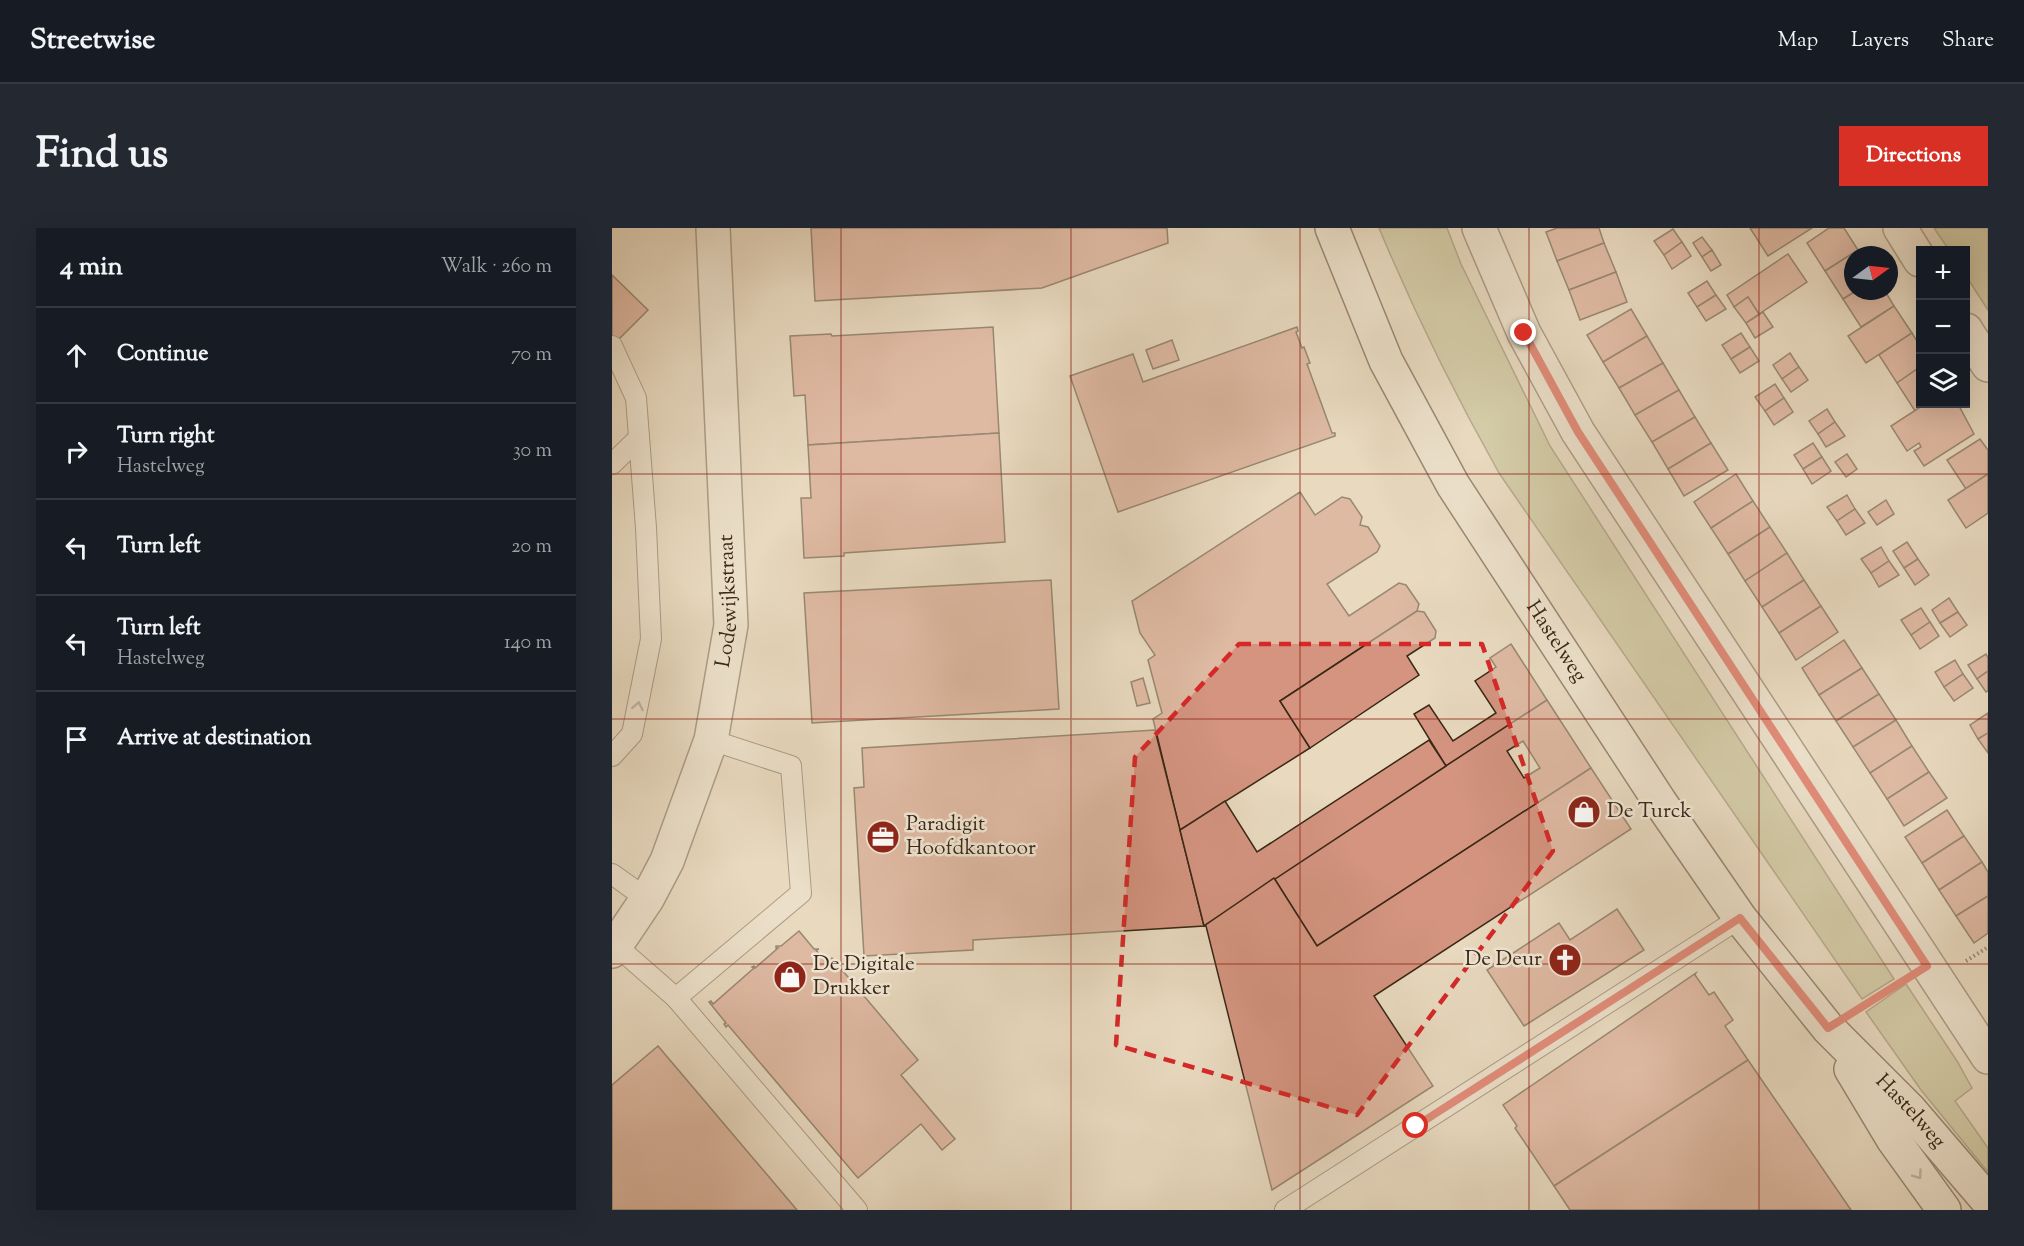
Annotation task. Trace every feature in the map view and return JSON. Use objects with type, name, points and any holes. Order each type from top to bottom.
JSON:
[{"type":"street","name":"Lodewijkstraat","points":[[613,946],[646,899],[667,861],[711,740],[730,625],[713,228]]},
{"type":"street","name":"Hastelweg","points":[[1332,228],[1386,361],[1453,485],[1654,792],[1740,918],[1828,1028],[1910,1110],[1988,1201]]},
{"type":"street","points":[[1479,228],[1524,333],[1578,432],[1988,1057]]},
{"type":"street","points":[[1900,228],[1916,254]]},
{"type":"street","points":[[1970,338],[1988,365]]},
{"type":"street","name":"Hastelweg","points":[[1828,1028],[1893,1139],[1944,1210]]},
{"type":"lane","points":[[612,346],[636,398],[646,528],[651,639],[632,734],[612,756]]},
{"type":"lane","points":[[612,464],[639,438]]},
{"type":"lane","points":[[676,998],[801,892],[791,766],[711,740]]},
{"type":"lane","points":[[612,874],[646,899]]},
{"type":"lane","points":[[1285,1210],[1740,918]]},
{"type":"lane","points":[[613,946],[676,998],[857,1210]]},
{"type":"path","points":[[1828,1028],[1927,966]]},
{"type":"highlighted area","points":[[1239,644],[1482,644],[1553,851],[1357,1115],[1116,1045],[1135,757]]},
{"type":"green space","points":[[1379,228],[1447,228],[1461,264],[1550,446],[1894,979],[1862,999],[1499,473],[1436,353]]},
{"type":"green space","points":[[1934,228],[1988,228],[1988,310],[1970,282],[1970,246],[1946,246]]},
{"type":"green space","points":[[1906,984],[1957,1061],[1972,1088],[1955,1101],[1988,1148],[1988,1172],[1921,1090],[1866,1012]]},
{"type":"building","points":[[811,228],[1167,228],[1168,243],[1042,288],[815,301]]},
{"type":"building","points":[[1557,228],[1599,228],[1604,243],[1557,261],[1546,232]]},
{"type":"building","points":[[1750,228],[1812,228],[1768,256]]},
{"type":"building","points":[[1829,228],[1844,228],[1855,246],[1844,246],[1844,259],[1825,271],[1807,243]]},
{"type":"building","points":[[1673,229],[1682,242],[1664,255],[1654,241]]},
{"type":"building","points":[[1702,237],[1712,250],[1702,257],[1693,243]]},
{"type":"building","points":[[1682,242],[1691,256],[1672,269],[1664,255]]},
{"type":"building","points":[[1604,243],[1616,272],[1569,290],[1557,261]]},
{"type":"building","points":[[1712,250],[1721,265],[1711,271],[1702,257]]},
{"type":"building","points":[[1788,254],[1807,282],[1759,314],[1748,297],[1734,307],[1727,295]]},
{"type":"building","points":[[1844,259],[1844,298],[1843,299],[1825,271]]},
{"type":"building","points":[[1616,272],[1627,302],[1580,320],[1569,290]]},
{"type":"building","points":[[612,275],[648,310],[612,346]]},
{"type":"building","points":[[1707,281],[1716,295],[1697,307],[1688,293]]},
{"type":"building","points":[[1716,295],[1726,309],[1706,321],[1697,307]]},
{"type":"building","points":[[1748,297],[1759,314],[1746,323],[1734,307]]},
{"type":"building","points":[[1843,299],[1890,300],[1894,306],[1861,327]]},
{"type":"building","points":[[1894,306],[1912,333],[1866,363],[1848,336]]},
{"type":"building","points":[[1631,309],[1647,336],[1603,362],[1587,335]]},
{"type":"building","points":[[1763,312],[1773,327],[1755,338],[1746,323]]},
{"type":"building","points":[[993,327],[999,433],[808,445],[805,395],[794,396],[790,336],[831,334],[832,336]]},
{"type":"building","points":[[1297,327],[1296,332],[1310,363],[1307,364],[1335,436],[1118,512],[1070,376],[1133,354],[1143,382]]},
{"type":"building","points":[[1741,333],[1750,347],[1731,359],[1722,345]]},
{"type":"building","points":[[1912,333],[1916,340],[1916,370],[1897,383],[1879,355]]},
{"type":"building","points":[[1647,336],[1663,363],[1619,388],[1603,362]]},
{"type":"building","points":[[1172,340],[1179,360],[1153,369],[1146,350]]},
{"type":"building","points":[[1750,347],[1759,361],[1740,373],[1731,359]]},
{"type":"building","points":[[1790,353],[1799,367],[1782,379],[1773,365]]},
{"type":"building","points":[[1663,363],[1679,390],[1635,415],[1619,388]]},
{"type":"building","points":[[1799,367],[1808,380],[1791,392],[1782,379]]},
{"type":"building","points":[[1916,370],[1916,408],[1919,408],[1915,411],[1897,383]]},
{"type":"building","points":[[1775,384],[1784,398],[1765,411],[1755,397]]},
{"type":"building","points":[[1679,390],[1695,417],[1652,442],[1635,415]]},
{"type":"building","points":[[1784,398],[1793,412],[1774,425],[1765,411]]},
{"type":"building","points":[[1919,408],[1960,408],[1974,434],[1924,466],[1914,451],[1921,447],[1919,443],[1907,451],[1891,426]]},
{"type":"building","points":[[1827,409],[1835,422],[1818,434],[1809,421]]},
{"type":"building","points":[[1695,417],[1711,443],[1668,469],[1652,442]]},
{"type":"building","points":[[1835,422],[1845,436],[1826,447],[1818,434]]},
{"type":"building","points":[[999,433],[1005,542],[844,553],[844,556],[804,558],[801,498],[811,498],[808,445]]},
{"type":"building","points":[[1980,439],[1988,450],[1988,474],[1966,489],[1947,460]]},
{"type":"building","points":[[1711,443],[1728,470],[1684,496],[1668,469]]},
{"type":"building","points":[[1813,443],[1822,457],[1803,469],[1794,455]]},
{"type":"building","points":[[1847,454],[1857,469],[1846,477],[1835,462]]},
{"type":"building","points":[[1822,457],[1831,471],[1812,484],[1803,469]]},
{"type":"building","points":[[1736,474],[1753,501],[1711,528],[1694,502]]},
{"type":"building","points":[[1988,474],[1988,513],[1966,528],[1948,500]]},
{"type":"building","points":[[1300,492],[1315,515],[1342,497],[1350,499],[1362,517],[1360,525],[1368,527],[1380,546],[1377,552],[1327,584],[1349,616],[1399,583],[1406,585],[1419,604],[1417,611],[1280,701],[1310,748],[1180,830],[1153,719],[1162,713],[1148,660],[1155,655],[1140,633],[1132,601]]},
{"type":"building","points":[[1847,495],[1855,509],[1837,521],[1827,507]]},
{"type":"building","points":[[1886,500],[1894,514],[1877,525],[1868,512]]},
{"type":"building","points":[[1753,501],[1770,527],[1728,554],[1711,528]]},
{"type":"building","points":[[1855,509],[1865,523],[1846,535],[1837,521]]},
{"type":"building","points":[[1770,527],[1787,553],[1745,581],[1728,554]]},
{"type":"building","points":[[1907,542],[1918,559],[1904,568],[1893,551]]},
{"type":"building","points":[[1881,547],[1889,561],[1871,573],[1861,559]]},
{"type":"building","points":[[1787,553],[1804,580],[1762,607],[1745,581]]},
{"type":"building","points":[[1918,559],[1929,575],[1915,585],[1904,568]]},
{"type":"building","points":[[1889,561],[1899,575],[1879,587],[1871,573]]},
{"type":"building","points":[[1051,580],[1059,709],[812,723],[804,593]]},
{"type":"building","points":[[1804,580],[1821,606],[1779,633],[1762,607]]},
{"type":"building","points":[[1949,598],[1958,612],[1940,623],[1932,610]]},
{"type":"building","points":[[1821,606],[1838,632],[1796,660],[1779,633]]},
{"type":"building","points":[[1921,608],[1930,622],[1911,635],[1901,620]]},
{"type":"building","points":[[1417,611],[1424,612],[1436,631],[1435,638],[1407,656],[1419,675],[1310,748],[1280,701]]},
{"type":"building","points":[[1958,612],[1967,625],[1950,637],[1940,623]]},
{"type":"building","points":[[1930,622],[1939,636],[1920,649],[1911,635]]},
{"type":"building","points":[[1844,640],[1862,668],[1819,695],[1802,668]]},
{"type":"building","points":[[1511,644],[1547,700],[1446,766],[1414,714],[1429,705],[1453,741],[1496,713],[1475,681],[1496,667],[1490,658]]},
{"type":"building","points":[[1986,654],[1988,671],[1977,679],[1968,665]]},
{"type":"building","points":[[1955,660],[1963,674],[1944,687],[1935,672]]},
{"type":"building","points":[[1862,668],[1879,694],[1836,721],[1819,695]]},
{"type":"building","points":[[1988,671],[1988,691],[1986,692],[1977,679]]},
{"type":"building","points":[[1963,674],[1973,688],[1954,701],[1944,687]]},
{"type":"building","points":[[1143,678],[1150,703],[1137,706],[1131,682]]},
{"type":"building","points":[[1879,694],[1896,720],[1853,747],[1836,721]]},
{"type":"building","points":[[1547,700],[1591,768],[1317,946],[1274,878]],"holes":[[[1523,741],[1540,768],[1524,778],[1507,751]]]},
{"type":"building","points":[[1988,713],[1988,733],[1978,739],[1970,725]]},
{"type":"building","points":[[1896,720],[1912,746],[1870,773],[1853,747]]},
{"type":"building","points":[[1155,730],[1204,926],[973,940],[973,950],[864,956],[854,788],[864,787],[862,748]]},
{"type":"building","points":[[1988,733],[1988,753],[1978,739]]},
{"type":"building","points":[[1429,740],[1446,766],[1204,926],[1180,830],[1225,801],[1257,852]]},
{"type":"building","points":[[1912,746],[1929,772],[1887,799],[1870,773]]},
{"type":"building","points":[[1591,768],[1631,829],[1374,996],[1433,1086],[1272,1190],[1206,926],[1204,926],[1274,878],[1317,946]]},
{"type":"building","points":[[1929,772],[1947,798],[1904,826],[1887,799]]},
{"type":"building","points":[[1947,810],[1964,836],[1922,863],[1905,837]]},
{"type":"building","points":[[1964,836],[1982,862],[1939,890],[1922,863]]},
{"type":"building","points":[[1982,862],[1988,872],[1988,896],[1956,916],[1939,890]]},
{"type":"building","points":[[1988,896],[1988,933],[1974,943],[1956,916]]},
{"type":"building","name":"De Deur","points":[[1617,909],[1644,950],[1524,1026],[1487,970],[1559,923],[1570,940]]},
{"type":"building","points":[[799,931],[814,949],[819,949],[816,950],[829,966],[833,963],[830,960],[832,958],[918,1060],[901,1075],[955,1139],[942,1150],[921,1124],[858,1178],[728,1025],[726,1027],[724,1024],[726,1023],[709,1002],[713,1004],[754,968],[752,967],[755,968],[778,948],[776,946],[781,946]]},
{"type":"building","points":[[1696,973],[1695,975],[1709,995],[1714,992],[1733,1020],[1725,1026],[1748,1060],[1554,1186],[1515,1128],[1517,1126],[1503,1105]]},
{"type":"building","points":[[658,1046],[797,1210],[612,1210],[612,1085]]},
{"type":"building","points":[[1748,1060],[1851,1210],[1570,1210],[1554,1186]]},
{"type":"place","name":"De Turck","points":[[1584,812]]},
{"type":"place","name":"Paradigit Hoofdkantoor","points":[[883,837]]},
{"type":"place","name":"De Deur","points":[[1565,960]]},
{"type":"place","name":"De Digitale Drukker","points":[[790,977]]},
{"type":"route","points":[[1416,1126],[1740,918],[1828,1028],[1927,966],[1578,432],[1524,333]]}]
